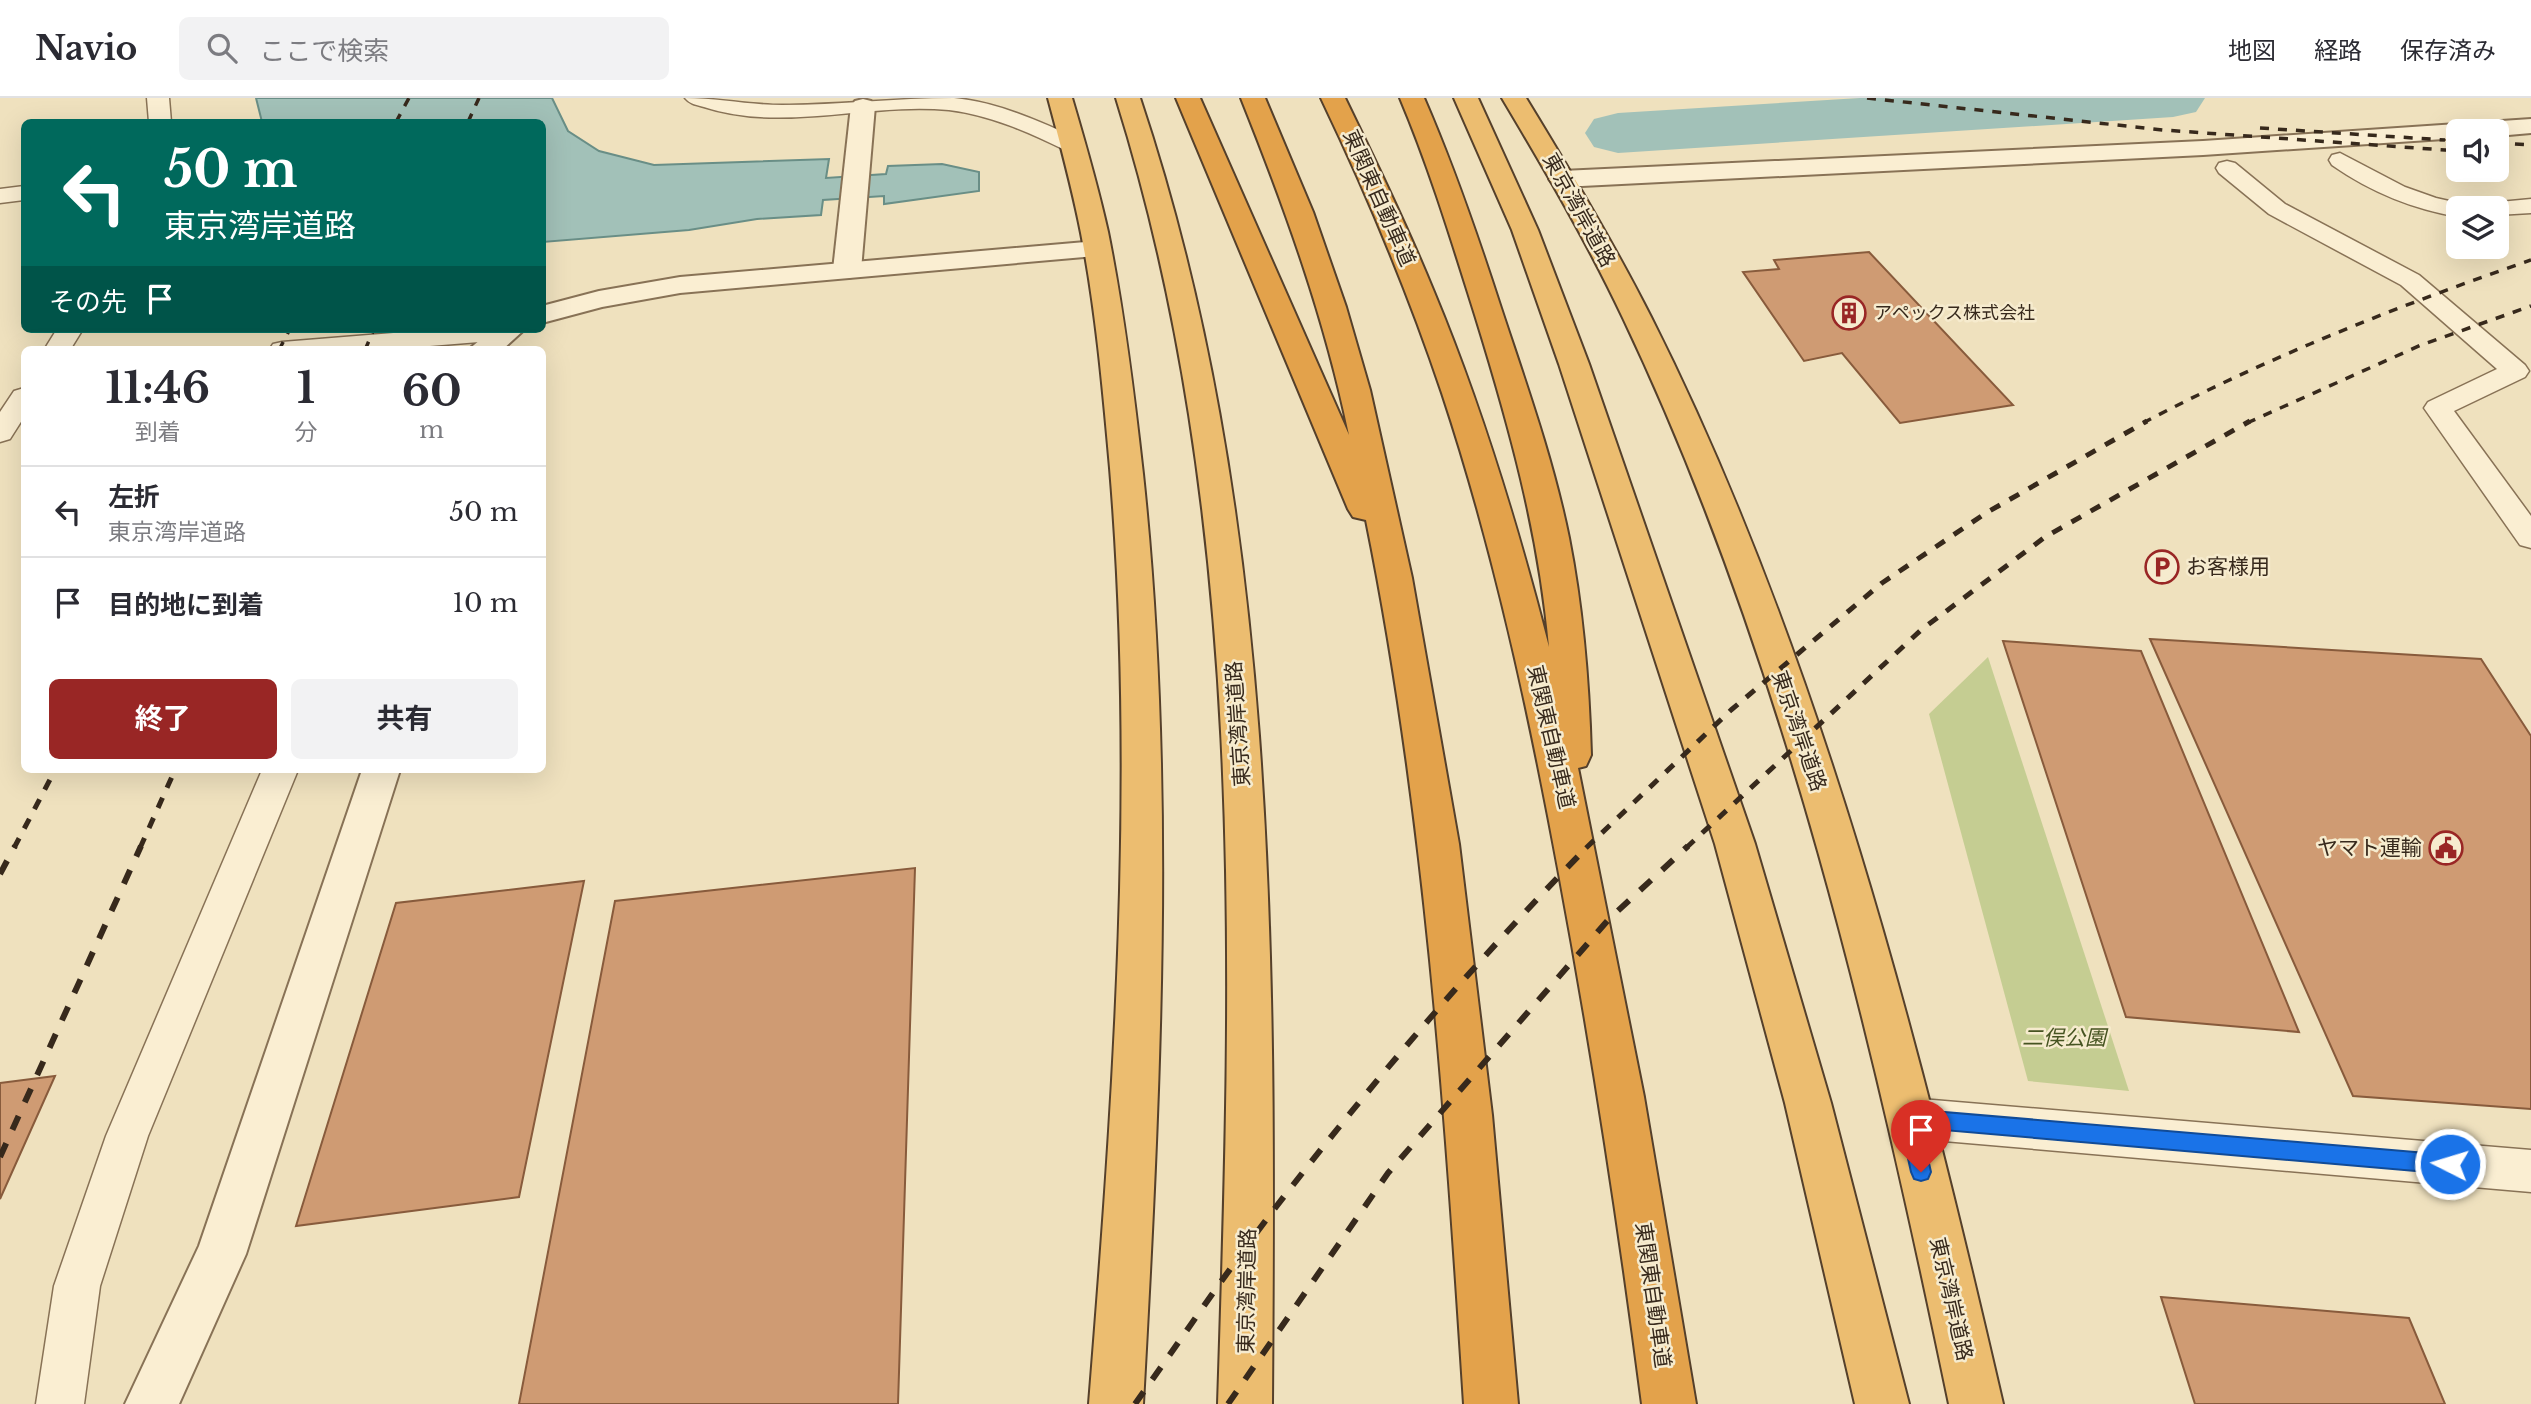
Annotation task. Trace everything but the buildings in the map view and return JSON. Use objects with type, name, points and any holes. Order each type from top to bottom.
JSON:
[{"type":"highway","points":[[1060,98],[1097,249],[1120,409],[1136,600],[1140,713],[1140,1010],[1116,1404]]},
{"type":"highway","name":"東京湾岸道路","points":[[1128,98],[1169,230],[1189,321],[1204,401],[1229,594],[1246,860],[1249,1212],[1245,1404]]},
{"type":"highway","points":[[1188,98],[1307,381],[1395,578]]},
{"type":"highway","points":[[1253,98],[1300,212],[1332,307],[1355,390],[1395,578],[1439,844],[1469,1115],[1491,1404]]},
{"type":"highway","name":"東関東自動車道","points":[[1333,98],[1384,204],[1424,300],[1483,473],[1538,673],[1574,839],[1626,1114],[1669,1404]]},
{"type":"highway","points":[[1412,98],[1431,141],[1485,303],[1518,407],[1552,537],[1571,676],[1574,839]]},
{"type":"highway","points":[[1466,98],[1525,230],[1574,364],[1735,845],[1808,1103],[1882,1404]]},
{"type":"highway","name":"東京湾岸道路","points":[[1514,98],[1611,265],[1653,349],[1694,441],[1743,572],[1819,788],[1862,938],[1909,1118],[1976,1404]]},
{"type":"street","points":[[848,270],[863,106]]},
{"type":"street","points":[[1568,190],[2531,126]]},
{"type":"street","points":[[2316,140],[2340,160]]},
{"type":"street","points":[[2203,148],[2227,168]]},
{"type":"street","points":[[2509,149],[2531,148]]},
{"type":"street","points":[[1568,190],[2227,168],[2446,153]]},
{"type":"street","points":[[546,313],[637,291],[720,281],[1097,249]]},
{"type":"street","points":[[152,1404],[221,1254],[380,773]]},
{"type":"lane","points":[[159,98],[160,119]]},
{"type":"lane","points":[[696,98],[722,106],[749,109],[863,106],[941,100],[1029,124],[1073,145]]},
{"type":"lane","points":[[2340,160],[2360,174],[2401,193],[2446,206]]},
{"type":"lane","points":[[2227,168],[2277,209],[2410,280],[2515,371],[2438,408],[2531,538]]},
{"type":"lane","points":[[0,196],[21,193]]},
{"type":"lane","points":[[2509,207],[2531,206]]},
{"type":"lane","points":[[349,346],[499,337]]},
{"type":"lane","points":[[0,392],[21,389]]},
{"type":"lane","points":[[0,433],[21,402]]},
{"type":"lane","points":[[60,1404],[76,1286],[127,1136],[279,773]]},
{"type":"lane","points":[[1909,1118],[2531,1171]]},
{"type":"green space","name":"二俣公園","points":[[1988,657],[2129,1091],[2028,1081],[1929,714]]},
{"type":"water","points":[[256,98],[552,98],[568,131],[599,151],[654,165],[829,159],[826,178],[886,174],[888,166],[942,164],[979,172],[979,191],[884,204],[884,196],[823,200],[821,215],[757,219],[689,230],[546,242],[546,119],[261,119]]},
{"type":"waterway","points":[[1618,133],[2173,98]]},
{"type":"railway","points":[[398,119],[409,98]]},
{"type":"railway","points":[[469,119],[479,98]]},
{"type":"railway","points":[[1867,98],[2163,130],[2446,150]]},
{"type":"railway","points":[[2260,128],[2445,140]]},
{"type":"railway","points":[[2509,144],[2531,145]]},
{"type":"railway","points":[[2143,423],[2238,376],[2334,334],[2531,260]]},
{"type":"railway","points":[[2247,423],[2421,345],[2531,306]]},
{"type":"railway","points":[[281,346],[288,333]]},
{"type":"railway","points":[[367,346],[372,333]]},
{"type":"railway","points":[[1587,847],[1731,710],[1882,583],[1986,513],[2147,421]]},
{"type":"railway","points":[[1686,848],[1921,630],[2045,537],[2250,421]]},
{"type":"railway","points":[[14,848],[53,773]]},
{"type":"railway","points":[[140,848],[174,773]]},
{"type":"railway","points":[[0,874],[15,846]]},
{"type":"railway","points":[[0,1157],[141,846]]},
{"type":"railway","points":[[1228,1404],[1388,1173],[1609,919],[1688,846]]},
{"type":"railway","points":[[1135,1404],[1252,1239],[1328,1141],[1399,1054],[1473,970],[1587,847]]},
{"type":"place","name":"アペックス株式会社","points":[[1849,313]]},
{"type":"place","name":"お客様用","points":[[2162,567]]},
{"type":"place","name":"ヤマト運輸","points":[[2446,848]]},
{"type":"route","points":[[1921,1172],[1909,1118],[2450,1164]]}]
